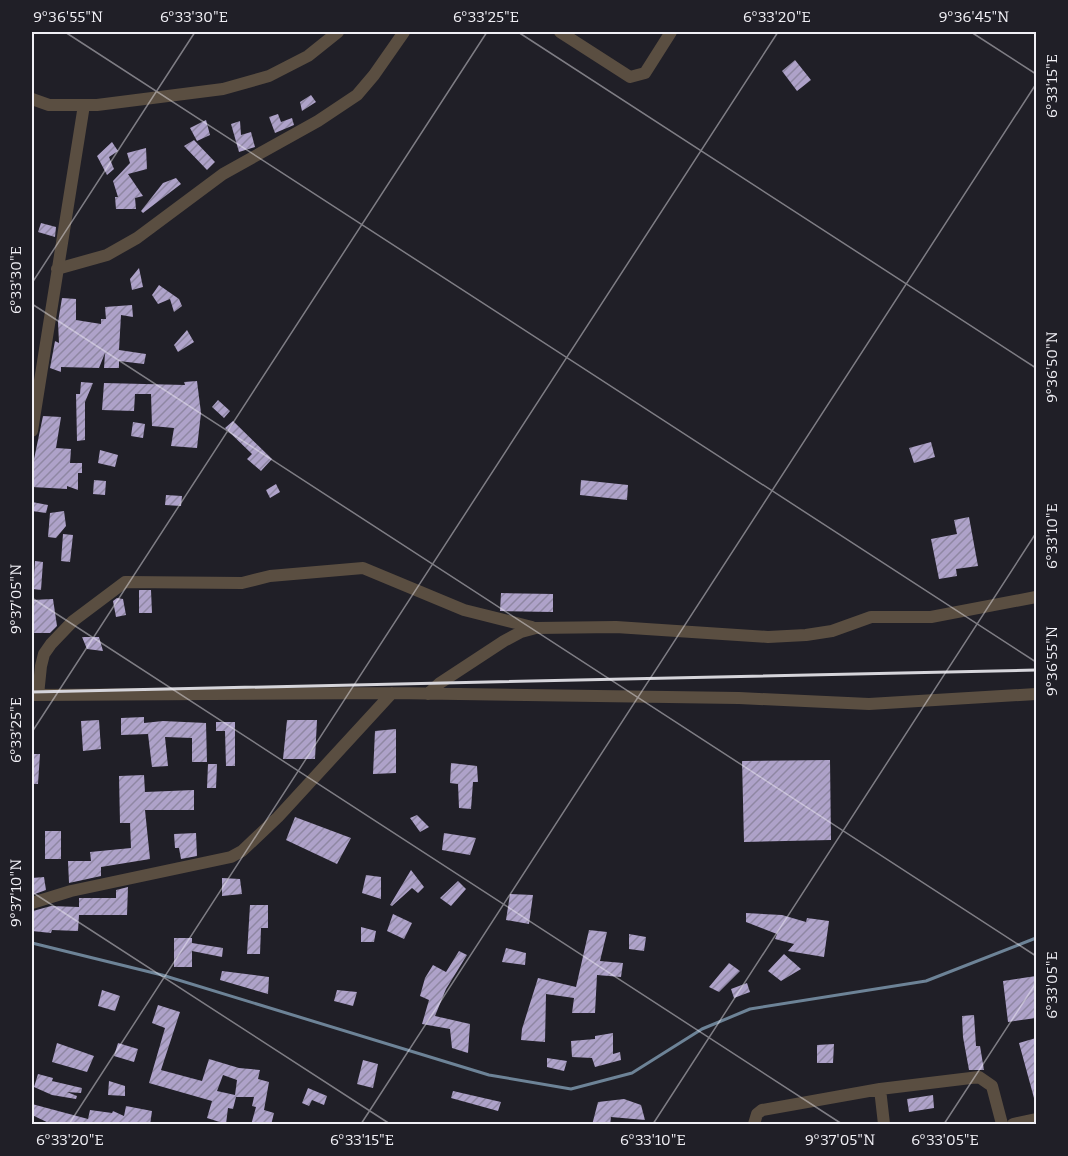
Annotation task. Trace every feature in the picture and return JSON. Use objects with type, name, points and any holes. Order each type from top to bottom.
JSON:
[{"type":"street","points":[[32,99],[49,105],[84,105],[147,101],[223,89],[257,79],[308,56],[338,32]]},
{"type":"street","points":[[57,269],[107,255],[137,238],[224,174],[328,115],[357,95],[404,32]]},
{"type":"street","points":[[560,32],[630,77],[645,72],[671,32]]},
{"type":"street","points":[[32,431],[84,105]]},
{"type":"street","points":[[536,628],[464,610],[363,568],[270,576],[242,584],[125,582],[73,621],[51,644],[41,666],[35,695],[392,693],[739,698],[869,704],[1036,694]]},
{"type":"street","points":[[428,694],[440,683],[504,640],[536,628],[616,627],[768,637],[806,635],[832,631],[871,617],[931,617],[1036,597]]},
{"type":"street","points":[[32,903],[71,891],[231,857],[242,851],[278,818],[392,693]]},
{"type":"street","points":[[754,1125],[757,1114],[762,1110],[880,1089],[984,1078],[992,1086],[1002,1125]]},
{"type":"street","points":[[880,1089],[884,1125]]},
{"type":"street","points":[[1013,1125],[1036,1119]]},
{"type":"building","points":[[795,60],[811,80],[797,91],[782,71]]},
{"type":"building","points":[[311,95],[316,102],[302,111],[300,102]]},
{"type":"building","points":[[278,114],[281,122],[292,118],[294,125],[275,133],[269,117]]},
{"type":"building","points":[[206,120],[210,135],[197,141],[190,128]]},
{"type":"building","points":[[240,121],[241,135],[251,132],[255,147],[239,152],[231,124]]},
{"type":"building","points":[[194,140],[215,162],[207,170],[184,146]]},
{"type":"building","points":[[112,142],[118,151],[109,157],[114,169],[107,175],[97,156]]},
{"type":"building","points":[[146,148],[147,169],[128,174],[143,196],[135,198],[136,209],[116,209],[115,197],[118,197],[113,181],[130,163],[127,153]]},
{"type":"building","points":[[176,178],[181,184],[143,213],[141,211],[163,183]]},
{"type":"building","points":[[41,223],[56,227],[55,237],[38,232]]},
{"type":"building","points":[[139,268],[143,287],[132,290],[130,279]]},
{"type":"building","points":[[159,285],[179,299],[182,306],[174,312],[170,299],[158,304],[152,295]]},
{"type":"building","points":[[62,298],[76,299],[76,320],[101,324],[101,319],[106,319],[105,307],[132,305],[133,317],[121,315],[119,350],[146,354],[144,364],[119,361],[119,368],[104,368],[105,353],[99,368],[61,367],[61,372],[50,368],[55,341],[59,343],[58,322]]},
{"type":"building","points":[[187,330],[194,342],[178,352],[174,345]]},
{"type":"building","points":[[197,381],[201,413],[197,448],[171,446],[174,428],[152,426],[151,394],[135,394],[134,411],[102,410],[104,383],[185,385],[184,382]]},
{"type":"building","points":[[81,382],[93,383],[85,402],[85,440],[77,441],[76,394],[80,394]]},
{"type":"building","points":[[218,400],[230,411],[224,418],[212,407]]},
{"type":"building","points":[[43,416],[61,417],[56,448],[71,449],[70,463],[82,463],[82,473],[78,473],[78,490],[67,486],[67,489],[32,487],[33,464]]},
{"type":"building","points":[[233,421],[272,459],[261,471],[247,459],[252,454],[225,428]]},
{"type":"building","points":[[133,422],[145,424],[143,438],[131,436]]},
{"type":"building","points":[[931,442],[935,457],[914,463],[909,448]]},
{"type":"building","points":[[100,450],[118,455],[115,467],[98,463]]},
{"type":"building","points":[[94,480],[106,481],[105,495],[93,494]]},
{"type":"building","points":[[581,480],[628,485],[627,500],[580,495]]},
{"type":"building","points":[[276,484],[280,492],[270,498],[266,490]]},
{"type":"building","points":[[166,495],[182,496],[181,506],[165,505]]},
{"type":"building","points":[[32,502],[48,505],[46,513],[32,511]]},
{"type":"building","points":[[64,511],[66,526],[56,538],[48,537],[50,513]]},
{"type":"building","points":[[969,517],[978,566],[956,569],[957,576],[939,579],[931,539],[957,534],[954,520]]},
{"type":"building","points":[[63,534],[73,535],[70,562],[61,561]]},
{"type":"building","points":[[35,561],[43,562],[41,590],[33,589]]},
{"type":"building","points":[[139,590],[151,590],[152,613],[139,613]]},
{"type":"building","points":[[501,593],[553,594],[553,612],[500,611]]},
{"type":"building","points":[[117,598],[123,599],[126,615],[116,617],[113,601]]},
{"type":"building","points":[[53,599],[57,626],[50,633],[32,633],[32,600]]},
{"type":"building","points":[[82,637],[99,637],[103,651],[87,649]]},
{"type":"building","points":[[144,717],[144,723],[163,721],[206,723],[207,762],[192,762],[192,738],[165,737],[168,766],[152,767],[148,734],[121,735],[121,718]]},
{"type":"building","points":[[99,720],[101,749],[83,751],[81,721]]},
{"type":"building","points":[[287,720],[317,720],[315,759],[283,759]]},
{"type":"building","points":[[216,722],[235,722],[235,766],[226,766],[225,731],[216,731]]},
{"type":"building","points":[[396,729],[396,773],[373,774],[375,731]]},
{"type":"building","points":[[32,754],[40,754],[38,784],[32,784]]},
{"type":"building","points":[[830,760],[831,840],[744,842],[742,761]]},
{"type":"building","points":[[451,763],[477,766],[478,782],[473,782],[471,809],[459,808],[458,784],[450,783]]},
{"type":"building","points":[[208,764],[217,764],[216,788],[207,788]]},
{"type":"building","points":[[144,775],[145,792],[194,790],[194,810],[145,810],[150,859],[101,867],[101,876],[69,883],[68,861],[91,861],[90,852],[131,848],[130,823],[120,823],[119,776]]},
{"type":"building","points":[[417,815],[429,827],[420,832],[410,818]]},
{"type":"building","points":[[295,817],[351,838],[337,864],[286,840]]},
{"type":"building","points":[[45,831],[61,831],[61,859],[45,859]]},
{"type":"building","points":[[196,833],[197,856],[181,859],[179,848],[175,848],[174,834]]},
{"type":"building","points":[[444,833],[476,838],[470,855],[442,850]]},
{"type":"building","points":[[411,870],[424,887],[418,893],[412,888],[392,906],[390,905]]},
{"type":"building","points":[[366,875],[381,877],[381,899],[362,893]]},
{"type":"building","points":[[44,877],[46,890],[32,895],[32,878]]},
{"type":"building","points":[[222,878],[240,879],[242,894],[222,896]]},
{"type":"building","points":[[458,881],[466,889],[451,906],[440,898]]},
{"type":"building","points":[[128,887],[127,915],[79,915],[78,931],[52,930],[51,933],[32,931],[33,911],[51,906],[79,907],[79,898],[116,898],[116,890]]},
{"type":"building","points":[[510,894],[533,895],[529,924],[506,920]]},
{"type":"building","points":[[250,905],[268,905],[268,928],[261,928],[260,954],[247,954]]},
{"type":"building","points":[[746,913],[782,915],[806,922],[807,918],[829,921],[824,957],[788,951],[794,944],[775,939],[777,934],[746,922]]},
{"type":"building","points":[[393,914],[412,923],[404,939],[387,931]]},
{"type":"building","points":[[361,927],[376,931],[374,942],[361,942]]},
{"type":"building","points":[[589,930],[607,932],[600,961],[623,963],[621,977],[597,975],[595,1013],[572,1013],[574,998],[546,994],[545,1042],[521,1040],[522,1029],[538,978],[576,987]]},
{"type":"building","points":[[629,934],[646,937],[644,951],[629,949]]},
{"type":"building","points":[[174,938],[192,938],[192,943],[223,948],[222,957],[192,951],[192,967],[174,967]]},
{"type":"building","points":[[506,948],[526,953],[525,965],[502,962]]},
{"type":"building","points":[[459,951],[467,955],[446,989],[435,1016],[470,1024],[468,1053],[452,1048],[450,1029],[422,1024],[429,1000],[420,996],[425,978],[433,965],[446,972]]},
{"type":"building","points":[[784,954],[801,969],[781,981],[768,971]]},
{"type":"building","points":[[729,963],[740,971],[719,992],[709,987]]},
{"type":"building","points":[[222,971],[269,977],[268,994],[220,980]]},
{"type":"building","points":[[1036,976],[1036,1018],[1008,1022],[1003,981]]},
{"type":"building","points":[[747,983],[750,992],[734,998],[731,989]]},
{"type":"building","points":[[102,990],[120,996],[115,1011],[98,1006]]},
{"type":"building","points":[[337,990],[357,992],[353,1006],[334,1001]]},
{"type":"building","points":[[158,1005],[180,1012],[161,1070],[202,1081],[209,1059],[239,1068],[260,1070],[258,1079],[269,1082],[264,1110],[274,1113],[271,1125],[251,1125],[256,1107],[252,1106],[254,1097],[236,1097],[233,1109],[228,1108],[226,1124],[207,1118],[212,1101],[149,1083],[165,1028],[152,1023]],"holes":[[[223,1075],[237,1080],[235,1095],[217,1091]]]},
{"type":"building","points":[[974,1015],[976,1046],[980,1046],[984,1070],[969,1070],[963,1037],[962,1016]]},
{"type":"building","points":[[613,1033],[613,1054],[620,1052],[621,1060],[595,1067],[592,1058],[572,1057],[571,1041],[595,1039],[595,1036]]},
{"type":"building","points":[[1036,1038],[1036,1097],[1034,1098],[1019,1043]]},
{"type":"building","points":[[57,1043],[94,1056],[87,1072],[52,1062]]},
{"type":"building","points":[[118,1043],[138,1049],[134,1062],[114,1056]]},
{"type":"building","points":[[834,1044],[833,1063],[817,1063],[817,1045]]},
{"type":"building","points":[[547,1058],[567,1061],[564,1071],[547,1067]]},
{"type":"building","points":[[363,1060],[378,1064],[373,1088],[357,1084]]},
{"type":"building","points":[[38,1074],[53,1078],[52,1081],[82,1088],[81,1093],[67,1092],[77,1096],[76,1099],[52,1095],[34,1087]]},
{"type":"building","points":[[109,1081],[125,1086],[125,1096],[108,1095]]},
{"type":"building","points":[[308,1088],[327,1096],[324,1105],[312,1100],[309,1106],[302,1103]]},
{"type":"building","points":[[453,1091],[501,1102],[498,1111],[451,1098]]},
{"type":"building","points":[[933,1095],[934,1108],[909,1112],[907,1099]]},
{"type":"building","points":[[624,1099],[641,1105],[645,1120],[611,1117],[610,1125],[592,1125],[598,1102]]},
{"type":"building","points":[[32,1104],[88,1119],[90,1110],[112,1113],[113,1111],[124,1116],[126,1106],[152,1111],[150,1125],[53,1125],[32,1115]]},
{"type":"waterway","points":[[32,943],[162,975],[489,1075],[571,1089],[632,1073],[702,1029],[750,1009],[926,981],[1036,938]]},
{"type":"railway","points":[[32,692],[1036,670]]}]
